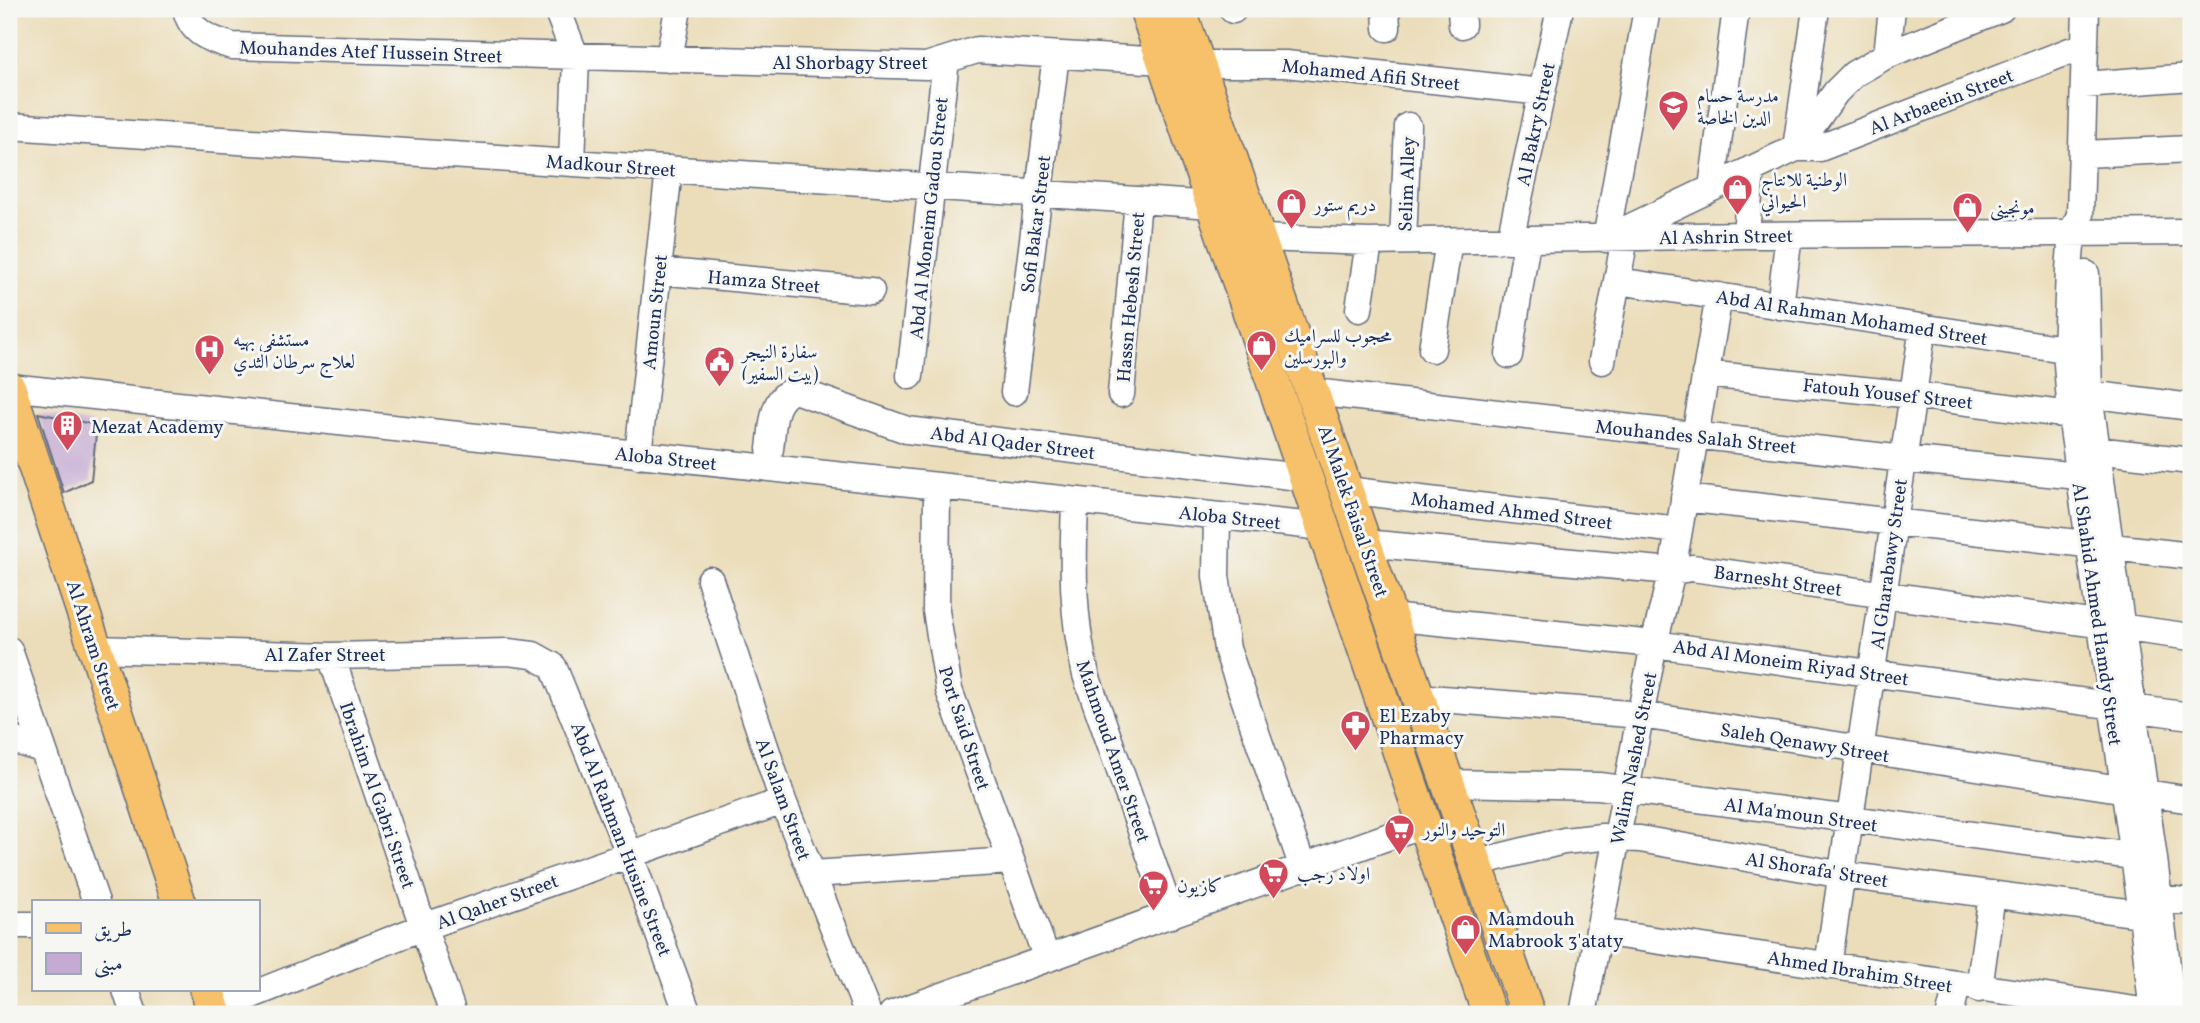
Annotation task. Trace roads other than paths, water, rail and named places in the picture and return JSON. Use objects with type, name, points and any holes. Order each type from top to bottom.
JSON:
[{"type":"main road","name":"Al Malek Faisal Street","points":[[1146,9],[1489,1014]]},
{"type":"main road","name":"Al Malek Faisal Street","points":[[1179,9],[1528,1014]]},
{"type":"main road","name":"Al Ahram Street","points":[[9,388],[177,900]]},
{"type":"street","name":"Mouhandes Atef Hussein Street","points":[[186,9],[189,24],[198,32],[208,39],[232,46],[576,58]]},
{"type":"street","points":[[557,9],[576,58],[572,163]]},
{"type":"street","points":[[669,59],[678,9]]},
{"type":"street","name":"Al Bakry Street","points":[[1509,355],[1518,240],[1542,92],[1560,9]]},
{"type":"street","points":[[1602,361],[1618,281],[1616,239],[1647,9]]},
{"type":"street","points":[[1712,188],[1736,9]]},
{"type":"street","points":[[1796,148],[1816,9]]},
{"type":"street","points":[[1886,55],[1892,9]]},
{"type":"street","name":"Al Arbaeein Street","points":[[1796,148],[1836,92],[1854,74],[1886,55],[1976,14],[2001,9]]},
{"type":"street","name":"Al Shahid Ahmed Hamdy Street","points":[[2086,9],[2076,351],[2071,415],[2079,475],[2099,544]]},
{"type":"street","name":"Al Arbaeein Street","points":[[1616,239],[1712,188],[1796,148],[1820,148],[2085,45]]},
{"type":"street","name":"Al Shorbagy Street","points":[[576,58],[926,66],[978,50],[1164,61]]},
{"type":"street","name":"Sofi Bakar Street","points":[[1014,392],[1056,55]]},
{"type":"street","name":"Abd Al Moneim Gadou Street","points":[[910,376],[946,60]]},
{"type":"street","name":"Mohamed Afifi Street","points":[[1199,64],[1286,64],[1542,92]]},
{"type":"street","points":[[2084,85],[2191,78]]},
{"type":"street","name":"Madkour Street","points":[[9,126],[1213,205]]},
{"type":"street","name":"Selim Alley","points":[[1404,241],[1408,126]]},
{"type":"street","points":[[2083,154],[2191,149]]},
{"type":"street","name":"Amoun Street","points":[[638,455],[669,169]]},
{"type":"street","points":[[1746,235],[1751,169]]},
{"type":"street","name":"Hassn Hebesh Street","points":[[1121,394],[1138,200]]},
{"type":"street","name":"Al Ashrin Street","points":[[1260,238],[1369,242],[1616,239],[2080,227],[2191,232]]},
{"type":"street","points":[[1780,306],[1789,235]]},
{"type":"street","points":[[1432,349],[1449,241]]},
{"type":"street","points":[[1359,309],[1369,242]]},
{"type":"street","name":"Hamza Street","points":[[658,271],[871,291]]},
{"type":"street","name":"Abd Al Rahman Mohamed Street","points":[[1618,281],[2076,351]]},
{"type":"street","name":"Walim Nashed Street","points":[[1583,1014],[1628,791],[1654,644],[1672,571],[1719,296]]},
{"type":"street","name":"Al Gharabawy Street","points":[[1828,966],[1923,327]]},
{"type":"street","name":"Al Shahid Ahmed Hamdy Street","points":[[2076,351],[2089,394],[2096,450],[2099,544],[2133,792],[2154,909],[2160,1014]]},
{"type":"street","name":"Fatouh Yousef Street","points":[[1705,374],[1913,395],[2071,415]]},
{"type":"street","name":"Aloba Street","points":[[9,388],[1324,527]]},
{"type":"street","name":"Abd Al Qader Street","points":[[770,449],[778,401],[785,393],[794,390],[907,430],[1307,478]]},
{"type":"street","name":"Mouhandes Salah Street","points":[[1314,392],[1903,460],[2079,475]]},
{"type":"street","points":[[2089,394],[2191,407]]},
{"type":"street","points":[[2096,450],[2191,461]]},
{"type":"street","name":"Port Said Street","points":[[937,486],[936,599],[941,651],[949,690],[1047,959]]},
{"type":"street","name":"Mohamed Ahmed Street","points":[[1346,491],[1678,530]]},
{"type":"street","points":[[1684,498],[1895,519],[2191,556]]},
{"type":"street","name":"Mahmoud Amer Street","points":[[1075,501],[1073,603],[1080,650],[1171,915]]},
{"type":"street","points":[[1217,516],[1217,586],[1227,649],[1303,868]]},
{"type":"street","name":"Barnesht Street","points":[[1364,543],[1672,571],[1692,568],[2191,637]]},
{"type":"street","name":"Al Salam Street","points":[[710,580],[783,801],[868,1014]]},
{"type":"street","name":"Abd Al Moneim Riyad Street","points":[[1389,617],[1654,644],[2191,716]]},
{"type":"street","name":"Al Zafer Street","points":[[95,649],[331,656],[508,652],[533,655],[553,666]]},
{"type":"street","points":[[10,656],[95,900]]},
{"type":"street","name":"Ibrahim Al Gabri Street","points":[[331,656],[453,1014]]},
{"type":"street","name":"Abd Al Rahman Husine Street","points":[[553,666],[629,853],[688,1014]]},
{"type":"street","name":"Saleh Qenawy Street","points":[[1417,697],[1642,715],[2191,800]]},
{"type":"street","points":[[9,739],[42,749]]},
{"type":"street","name":"Al Ma'moun Street","points":[[1447,783],[1580,785],[2144,858]]},
{"type":"street","name":"Al Qaher Street","points":[[259,988],[629,853],[783,801]]},
{"type":"street","points":[[892,1014],[1426,823]]},
{"type":"street","name":"Al Shorafa' Street","points":[[1475,863],[1564,841],[1618,837],[1658,841],[1843,875],[1992,894],[2154,909],[2191,902]]},
{"type":"street","points":[[812,874],[1011,861]]},
{"type":"street","points":[[1950,1014],[1968,987],[1992,894]]},
{"type":"street","points":[[9,925],[32,925]]},
{"type":"street","name":"Ahmed Ibrahim Street","points":[[1599,932],[2160,1014]]},
{"type":"street","points":[[127,992],[134,1014]]},
{"type":"street","name":"Al Qaher Street","points":[[212,1005],[247,992]]},
{"type":"place","name":"مدرسة حسام الدين الخاصة","points":[[1674,133]]},
{"type":"place","name":"الوطنية للانتاج الحيواني","points":[[1738,217]]},
{"type":"place","name":"دريم ستور","points":[[1291,231]]},
{"type":"place","name":"مونجينى","points":[[1967,234]]},
{"type":"place","name":"محجوب للسراميك والبورسلين","points":[[1261,373]]},
{"type":"place","name":"مستشفى بهيه لعلاج سرطان الثدي","points":[[210,377]]},
{"type":"place","name":"سفارة النيجر (بيت السفير)","points":[[719,389]]},
{"type":"place","name":"Mezat Academy","points":[[68,453]]},
{"type":"place","name":"El Ezaby Pharmacy","points":[[1356,753]]},
{"type":"place","name":"التوحيد والنور","points":[[1400,856]]},
{"type":"place","name":"اولاد رجب","points":[[1274,900]]},
{"type":"place","name":"كازيون","points":[[1154,912]]},
{"type":"place","name":"Mamdouh Mabrook 3'ataty","points":[[1465,956]]}]
